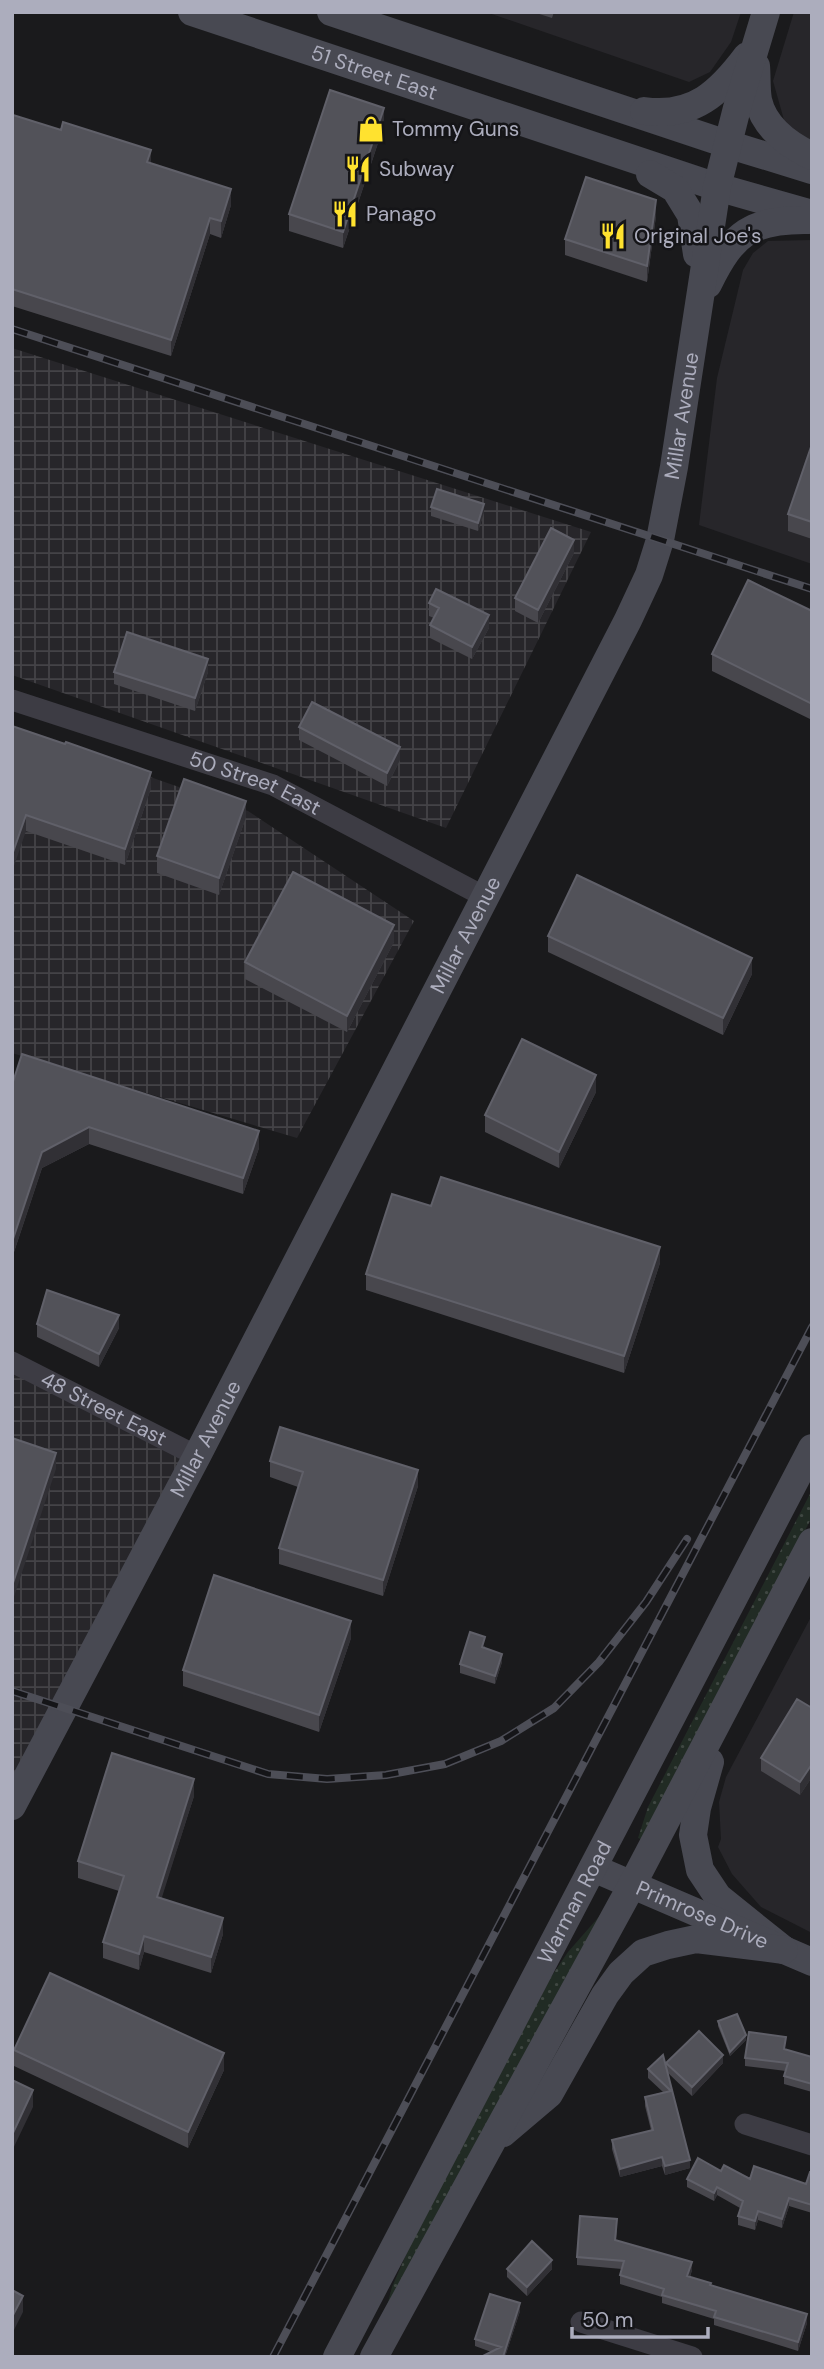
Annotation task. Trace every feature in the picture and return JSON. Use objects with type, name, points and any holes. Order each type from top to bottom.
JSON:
[{"type":"main road","name":"51 Street East","points":[[192,12],[716,187],[812,214]]},
{"type":"main road","name":"51 Street East","points":[[331,12],[812,170]]},
{"type":"main road","name":"Millar Avenue","points":[[12,1806],[197,1456],[649,575],[660,540],[674,467],[716,187],[766,12]]},
{"type":"main road","points":[[610,105],[652,112],[679,110],[700,103],[725,85],[755,46]]},
{"type":"main road","points":[[755,46],[758,100],[767,121],[792,146],[812,156]]},
{"type":"main road","points":[[611,152],[675,188],[691,215],[696,245],[699,302]]},
{"type":"main road","points":[[699,302],[721,259],[737,238],[760,225],[784,220],[812,220]]},
{"type":"main road","name":"Warman Road","points":[[337,2357],[812,1448]]},
{"type":"main road","name":"Warman Road","points":[[374,2357],[632,1885],[812,1542]]},
{"type":"main road","points":[[725,1708],[697,1808],[693,1835],[696,1858],[700,1870],[718,1897],[784,1950]]},
{"type":"main road","name":"Primrose Drive","points":[[593,1868],[812,1962]]},
{"type":"main road","points":[[490,2144],[549,2094],[605,1995],[621,1973],[642,1953],[696,1939],[784,1950]]},
{"type":"main road","points":[[358,2357],[384,2268]]},
{"type":"street","name":"50 Street East","points":[[12,700],[273,785],[485,897]]},
{"type":"street","name":"48 Street East","points":[[12,1362],[197,1456]]},
{"type":"street","points":[[745,2124],[812,2145]]},
{"type":"street","points":[[581,2322],[692,2357]]},
{"type":"shaded area","points":[[486,12],[741,12],[731,42],[710,72],[689,82]]},
{"type":"shaded area","points":[[794,12],[812,12],[812,141],[786,127],[773,81]]},
{"type":"shaded area","points":[[812,240],[812,564],[699,525],[717,378],[743,270],[753,253],[768,241]]},
{"type":"shaded area","points":[[12,348],[591,532],[446,828],[12,675]]},
{"type":"shaded area","points":[[12,729],[248,811],[414,921],[297,1138],[12,1053]]},
{"type":"shaded area","points":[[12,1362],[197,1456],[12,1806]]},
{"type":"shaded area","points":[[812,1490],[812,1517],[644,1840],[638,1838],[648,1807]]},
{"type":"shaded area","points":[[812,1615],[812,1933],[761,1907],[732,1874],[718,1847],[721,1839],[719,1802],[726,1777]]},
{"type":"shaded area","points":[[603,1912],[387,2306],[409,2248],[551,1977],[568,1952]]},
{"type":"building","points":[[330,90],[384,108],[343,232],[289,214]]},
{"type":"building","points":[[13,115],[61,130],[63,122],[151,150],[147,162],[231,189],[221,221],[210,218],[171,340],[12,289]]},
{"type":"building","name":"Original Joe's","points":[[586,177],[656,200],[647,266],[565,239]]},
{"type":"building","points":[[812,444],[812,522],[788,514]]},
{"type":"building","points":[[437,489],[484,504],[478,523],[431,507]]},
{"type":"building","points":[[551,528],[574,540],[538,610],[515,598]]},
{"type":"building","points":[[748,580],[812,611],[812,704],[712,654]]},
{"type":"building","points":[[436,589],[489,615],[472,647],[430,625],[439,608],[429,603]]},
{"type":"building","points":[[127,632],[208,659],[195,698],[114,672]]},
{"type":"building","points":[[312,702],[400,747],[387,773],[299,727]]},
{"type":"building","points":[[12,726],[151,772],[125,849],[26,815],[12,855]]},
{"type":"building","points":[[184,779],[246,801],[219,878],[157,856]]},
{"type":"building","points":[[293,872],[394,925],[347,1016],[245,962]]},
{"type":"building","points":[[577,875],[752,958],[723,1018],[548,936]]},
{"type":"building","points":[[522,1039],[596,1075],[559,1152],[485,1115]]},
{"type":"building","points":[[22,1054],[259,1131],[243,1178],[89,1127],[42,1152],[12,1242],[12,1085]]},
{"type":"building","points":[[441,1177],[660,1247],[624,1356],[366,1274],[392,1194],[431,1206]]},
{"type":"building","points":[[47,1290],[119,1315],[99,1354],[37,1324]]},
{"type":"building","points":[[280,1427],[418,1470],[383,1580],[279,1548],[303,1472],[270,1461]]},
{"type":"building","points":[[12,1438],[56,1453],[12,1586]]},
{"type":"building","points":[[214,1575],[351,1621],[319,1715],[183,1670]]},
{"type":"building","points":[[470,1632],[485,1637],[482,1647],[502,1654],[495,1676],[460,1664]]},
{"type":"building","points":[[797,1699],[812,1708],[812,1764],[800,1782],[761,1758]]},
{"type":"building","points":[[112,1753],[194,1779],[157,1897],[223,1918],[211,1957],[144,1936],[139,1954],[103,1942],[124,1876],[78,1861]]},
{"type":"building","points":[[50,1973],[224,2053],[188,2132],[14,2050]]},
{"type":"building","points":[[737,2014],[746,2035],[730,2052],[718,2021]]},
{"type":"building","points":[[699,2031],[723,2055],[692,2087],[666,2063]]},
{"type":"building","points":[[749,2032],[786,2037],[784,2049],[812,2057],[812,2084],[784,2076],[788,2063],[745,2058]]},
{"type":"building","points":[[663,2055],[690,2160],[665,2166],[662,2157],[620,2169],[612,2140],[653,2130],[645,2097],[671,2091],[648,2069]]},
{"type":"building","points":[[12,2080],[33,2090],[12,2135]]},
{"type":"building","points":[[698,2158],[721,2171],[724,2165],[750,2179],[754,2166],[806,2184],[812,2172],[812,2205],[789,2198],[782,2219],[758,2211],[755,2221],[738,2216],[743,2201],[717,2187],[714,2193],[687,2179]]},
{"type":"building","points":[[580,2216],[617,2219],[615,2240],[692,2262],[687,2276],[807,2314],[798,2342],[714,2317],[716,2311],[662,2295],[664,2289],[620,2275],[624,2261],[577,2257]]},
{"type":"building","points":[[532,2241],[552,2260],[527,2287],[507,2269]]},
{"type":"building","points":[[12,2290],[23,2296],[12,2317]]},
{"type":"building","points":[[490,2294],[520,2303],[503,2357],[481,2357],[501,2347],[475,2339]]},
{"type":"railway","points":[[12,329],[812,589]]},
{"type":"railway","points":[[273,2357],[812,1327]]},
{"type":"railway","points":[[12,1691],[268,1774],[327,1779],[386,1775],[445,1764],[501,1741],[554,1708],[599,1662],[646,1602],[687,1539]]},
{"type":"place","name":"Tommy Guns","points":[[371,129]]},
{"type":"place","name":"Subway","points":[[358,169]]},
{"type":"place","name":"Panago","points":[[345,214]]},
{"type":"place","name":"Original Joe's","points":[[613,236]]}]
